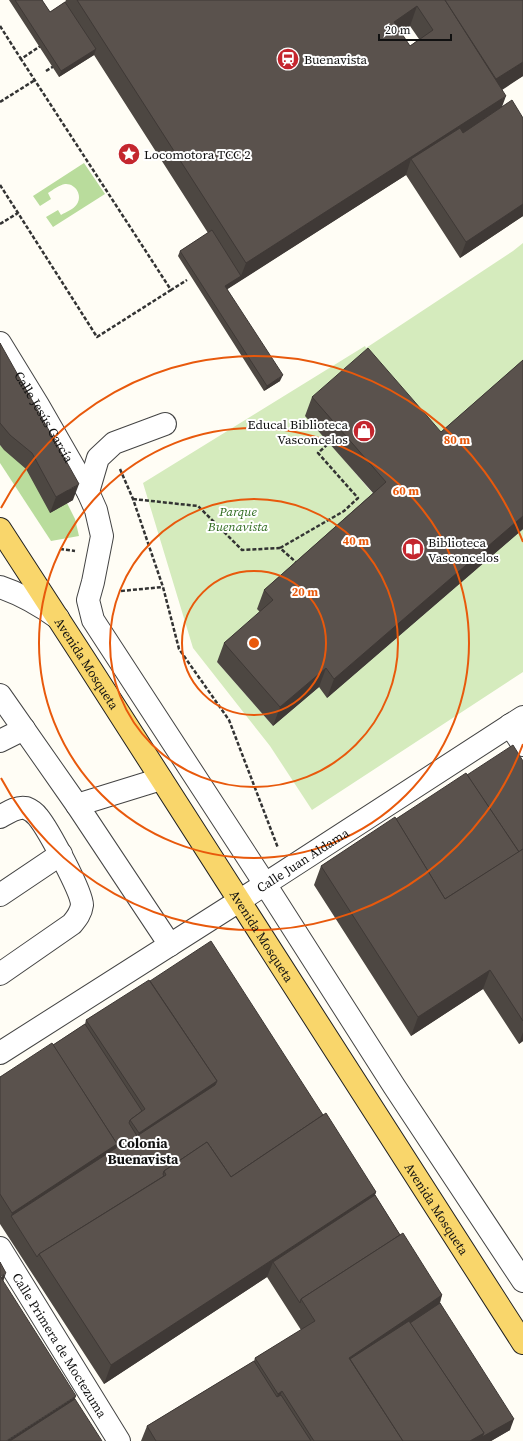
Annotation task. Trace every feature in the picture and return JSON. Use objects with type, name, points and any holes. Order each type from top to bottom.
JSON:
[{"type":"main road","name":"Avenida Mosqueta","points":[[0,530],[161,778],[523,1343]]},
{"type":"street","name":"Calle Jesús García","points":[[0,343],[38,405],[88,492],[96,510],[102,536],[88,600],[94,620],[394,1086],[523,1281]]},
{"type":"street","points":[[88,492],[98,458],[114,443],[165,424]]},
{"type":"street","points":[[0,587],[12,591],[40,605],[58,618]]},
{"type":"street","points":[[1,698],[77,805],[170,945]]},
{"type":"street","points":[[516,721],[523,745]]},
{"type":"street","name":"Calle Juan Aldama","points":[[0,1053],[240,901],[516,721]]},
{"type":"street","points":[[0,741],[24,729]]},
{"type":"street","points":[[77,805],[161,778]]},
{"type":"street","points":[[0,817],[14,809],[24,808],[32,811],[39,817],[61,854],[81,897],[82,906],[79,917],[72,924],[0,974]]},
{"type":"street","points":[[0,895],[61,854]]},
{"type":"street","name":"Calle Primera de Moctezuma","points":[[0,1248],[119,1441]]},
{"type":"path","points":[[0,26],[171,290]]},
{"type":"path","points":[[21,59],[44,43]]},
{"type":"path","points":[[46,71],[58,63]]},
{"type":"path","points":[[0,102],[35,80]]},
{"type":"path","points":[[0,185],[97,337],[187,280]]},
{"type":"path","points":[[0,224],[18,213]]},
{"type":"path","points":[[133,499],[198,506],[242,550],[280,548],[344,511],[358,498],[318,453],[329,443]]},
{"type":"path","points":[[110,447],[133,499],[163,587],[179,648],[230,720],[286,870]]},
{"type":"path","points":[[280,548],[303,568]]},
{"type":"path","points":[[60,549],[76,551]]},
{"type":"path","points":[[121,591],[163,587]]},
{"type":"green space","points":[[84,163],[105,194],[53,227],[46,217],[58,210],[61,215],[74,207],[79,201],[77,190],[69,184],[61,185],[48,193],[51,199],[40,206],[33,196]]},
{"type":"green space","name":"Parque Buenavista","points":[[523,243],[523,372],[434,451],[306,415],[379,501],[258,609],[266,619],[217,662],[273,726],[319,687],[328,697],[523,529],[523,672],[312,810],[270,746],[193,648],[143,483],[365,346],[366,348]]},
{"type":"green space","points":[[0,445],[67,503],[75,519],[79,536],[51,541],[0,463]]},
{"type":"building","points":[[15,0],[42,0],[50,12],[65,2],[96,49],[61,71]]},
{"type":"building","points":[[77,0],[445,0],[506,96],[246,263]],"holes":[[[417,6],[433,30],[410,46],[394,22]]]},
{"type":"building","points":[[445,0],[523,0],[523,62],[496,79]]},
{"type":"building","points":[[512,100],[523,118],[523,204],[466,242],[411,159],[460,128],[463,133]]},
{"type":"building","points":[[212,230],[241,276],[225,286],[283,375],[267,386],[180,251]]},
{"type":"building","points":[[0,343],[79,484],[56,497],[32,453],[10,435],[0,423]]},
{"type":"building","name":"Biblioteca Vasconcelos","points":[[368,348],[441,432],[523,360],[523,516],[334,679],[326,668],[280,707],[224,643],[273,600],[264,590],[386,482],[312,397]]},
{"type":"building","points":[[513,745],[523,761],[523,849],[519,852],[467,775]]},
{"type":"building","points":[[466,773],[519,852],[445,899],[396,819]]},
{"type":"building","points":[[395,817],[445,899],[523,849],[523,1021],[490,970],[418,1017],[321,866]]},
{"type":"building","points":[[211,941],[323,1115],[231,1177],[207,1142],[164,1171],[164,1176],[39,1254],[37,1257],[11,1216],[116,1148],[117,1144],[53,1045],[85,1024],[142,1111],[130,1120],[129,1123],[137,1136],[215,1085],[217,1081],[150,981]]},
{"type":"building","points":[[149,980],[217,1081],[139,1133],[130,1120],[145,1109],[86,1020]]},
{"type":"building","points":[[52,1043],[117,1144],[12,1213],[0,1194],[0,1077]]},
{"type":"building","points":[[326,1113],[376,1192],[111,1365],[39,1254],[166,1175],[164,1171],[207,1142],[231,1177]]},
{"type":"building","points":[[375,1195],[400,1235],[301,1299],[300,1303],[273,1262]]},
{"type":"building","points":[[403,1233],[442,1295],[349,1358],[403,1441],[314,1441],[282,1391],[278,1394],[255,1358],[315,1321],[301,1299]]},
{"type":"building","points":[[0,1262],[6,1273],[0,1277]]},
{"type":"building","points":[[0,1276],[76,1396],[6,1441],[0,1441]]},
{"type":"building","points":[[440,1303],[514,1419],[482,1437],[484,1433],[410,1323]]},
{"type":"building","points":[[409,1321],[484,1433],[470,1441],[403,1441],[350,1359]]},
{"type":"building","points":[[254,1361],[277,1397],[281,1395],[311,1441],[156,1441],[147,1426]]},
{"type":"building","points":[[75,1399],[102,1441],[10,1441]]},
{"type":"place","name":"Buenavista","points":[[288,59]]},
{"type":"place","name":"Locomotora TCC 2","points":[[129,154]]},
{"type":"place","name":"Educal Biblioteca Vasconcelos","points":[[364,431]]},
{"type":"place","name":"Biblioteca Vasconcelos","points":[[413,549]]},
{"type":"district","name":"Colonia Buenavista","points":[[143,1152]]}]
